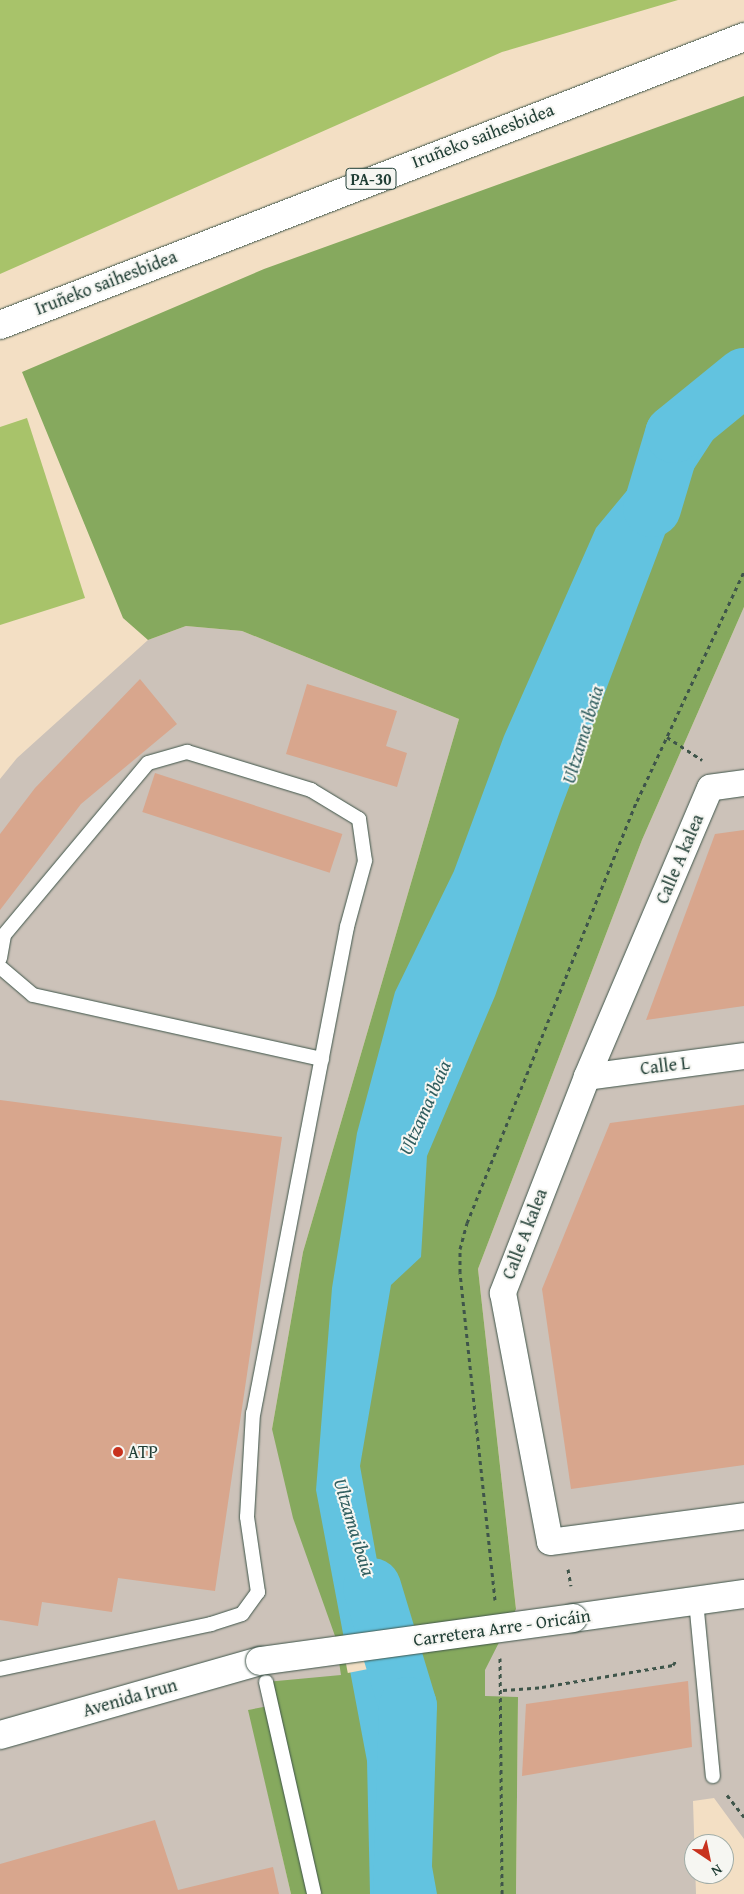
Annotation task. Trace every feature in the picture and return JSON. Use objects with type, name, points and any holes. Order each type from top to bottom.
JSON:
[{"type":"main road","name":"Iruñeko saihesbidea","points":[[0,325],[744,37]]},
{"type":"main road","name":"Carretera Arre - Oricáin","points":[[263,1671],[573,1618],[744,1594]]},
{"type":"main road","name":"Avenida Irun","points":[[1,1732],[263,1671]]},
{"type":"street","name":"Calle A kalea","points":[[564,1540],[550,1542],[502,1293],[587,1077],[710,788],[744,783]]},
{"type":"street","name":"Calle L","points":[[587,1077],[744,1056]]},
{"type":"street","points":[[564,1540],[744,1516]]},
{"type":"lane","points":[[0,958],[4,935],[148,763],[187,752],[301,787],[359,819],[365,861],[347,927],[253,1413],[247,1517],[258,1592],[242,1614],[211,1624],[0,1668]]},
{"type":"lane","points":[[0,967],[33,995],[322,1059]]},
{"type":"lane","points":[[696,1602],[713,1776]]},
{"type":"lane","points":[[263,1671],[314,1894]]},
{"type":"path","points":[[564,1540],[570,1586],[580,1585]]},
{"type":"path","points":[[502,1894],[503,1690],[542,1687],[673,1665],[684,1651]]},
{"type":"path","points":[[713,1776],[744,1817]]},
{"type":"shaded area","points":[[744,607],[744,1839],[714,1798],[693,1801],[694,1834],[684,1834],[684,1884],[696,1884],[696,1894],[516,1894],[518,1697],[485,1697],[485,1670],[249,1710],[291,1894],[0,1894],[0,779],[17,758],[148,640],[186,626],[242,631],[459,719],[303,1252],[272,1429],[516,1608],[478,1269],[642,840]]},
{"type":"green space","points":[[0,0],[678,0],[502,52],[0,274]]},
{"type":"green space","points":[[744,96],[744,607],[642,840],[478,1269],[516,1609],[485,1670],[485,1696],[518,1697],[516,1894],[291,1894],[248,1710],[274,1705],[266,1682],[341,1675],[335,1636],[293,1518],[272,1429],[303,1252],[459,719],[242,631],[186,626],[148,640],[123,618],[22,372],[264,269]]},
{"type":"green space","points":[[27,418],[85,598],[0,625],[0,427]]},
{"type":"water","points":[[744,377],[744,406],[729,415],[684,484],[560,811],[495,996],[427,1156],[421,1257],[391,1285],[360,1466],[437,1894],[370,1894],[367,1761],[316,1490],[332,1288],[357,1133],[395,992],[454,871],[504,736],[596,528],[674,434]]},
{"type":"pier","points":[[391,1628],[398,1663],[348,1673],[341,1638]]},
{"type":"building","points":[[140,679],[177,724],[81,804],[0,910],[0,834],[35,788]]},
{"type":"building","points":[[307,684],[397,711],[386,746],[407,753],[397,787],[286,754]]},
{"type":"building","points":[[155,773],[342,834],[330,873],[142,812]]},
{"type":"building","points":[[744,830],[744,1006],[646,1020],[715,834]]},
{"type":"building","name":"ATP","points":[[0,1100],[282,1137],[215,1591],[118,1578],[112,1612],[42,1602],[38,1626],[0,1620]]},
{"type":"building","points":[[744,1105],[744,1465],[571,1489],[542,1289],[610,1123]]},
{"type":"building","points":[[688,1681],[692,1747],[522,1776],[526,1704]]},
{"type":"building","points":[[155,1820],[178,1890],[273,1867],[279,1894],[0,1894],[0,1864]]},
{"type":"waterway","name":"Ultzama ibaia","points":[[652,508],[674,434],[744,377]]},
{"type":"waterway","name":"Ultzama ibaia","points":[[372,1587],[408,1706],[402,1894]]},
{"type":"place","name":"ATP","points":[[118,1452]]}]
